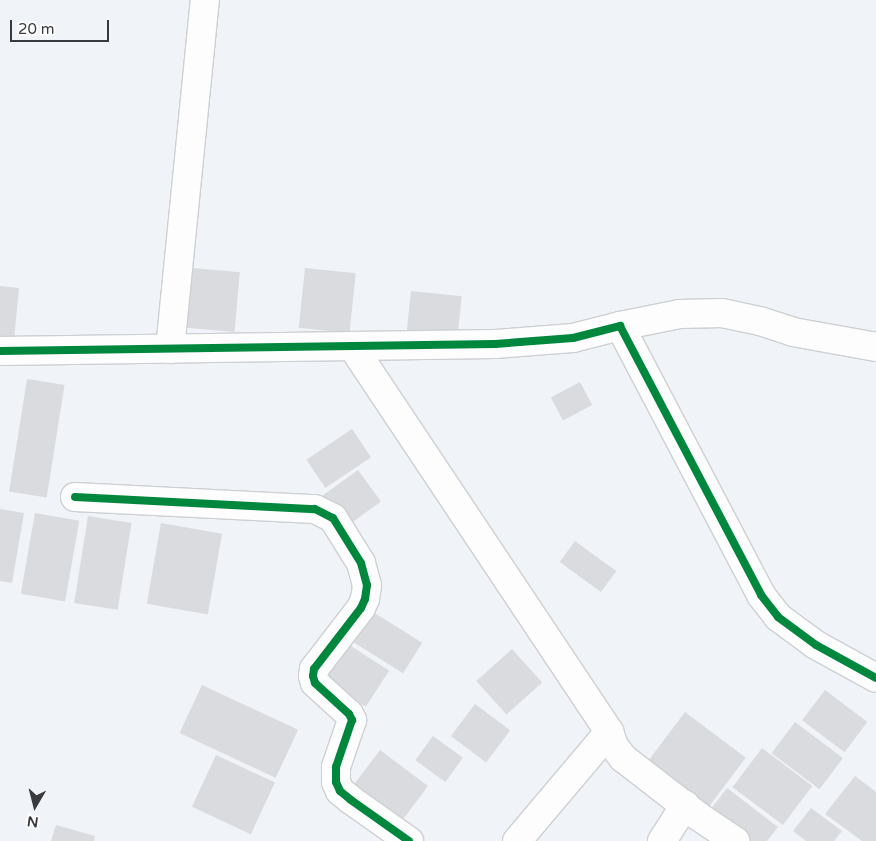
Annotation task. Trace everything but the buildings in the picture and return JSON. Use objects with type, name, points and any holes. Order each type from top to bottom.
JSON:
[{"type":"street","points":[[170,348],[206,0]]},
{"type":"street","points":[[0,351],[495,344],[563,339],[680,314],[722,313],[760,321],[793,332],[876,347]]},
{"type":"street","points":[[620,326],[761,595],[778,617],[816,644],[876,678]]},
{"type":"street","points":[[352,346],[609,732],[614,746],[623,758],[735,841]]},
{"type":"street","points":[[76,497],[314,509],[333,518],[361,563],[367,585],[365,599],[361,608],[314,669],[313,676],[316,683],[349,714],[352,720],[336,767],[336,782],[340,790],[351,800],[409,841]]},
{"type":"street","points":[[516,841],[609,732]]},
{"type":"street","points":[[662,841],[685,805]]},
{"type":"cycle path","points":[[0,351],[495,344],[573,338],[620,326],[761,595],[778,617],[816,645],[876,678]]},
{"type":"cycle path","points":[[75,497],[315,509],[333,518],[361,563],[367,585],[365,599],[361,608],[314,669],[315,683],[349,714],[352,720],[336,767],[336,782],[340,791],[351,800],[409,841]]}]
